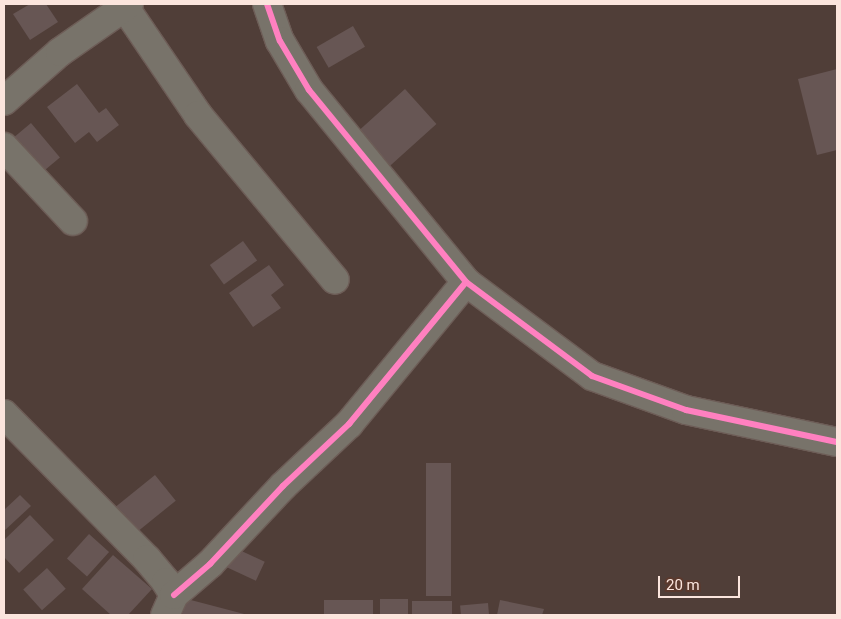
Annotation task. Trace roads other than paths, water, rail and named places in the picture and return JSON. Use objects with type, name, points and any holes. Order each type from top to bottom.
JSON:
[{"type":"street","points":[[267,4],[280,41],[309,90],[466,282],[592,376],[686,410],[837,442]]},
{"type":"street","points":[[4,100],[60,52],[126,5],[198,115],[335,280]]},
{"type":"street","points":[[4,147],[73,221]]},
{"type":"street","points":[[4,414],[147,559],[169,605],[283,486],[349,424],[466,282]]}]
